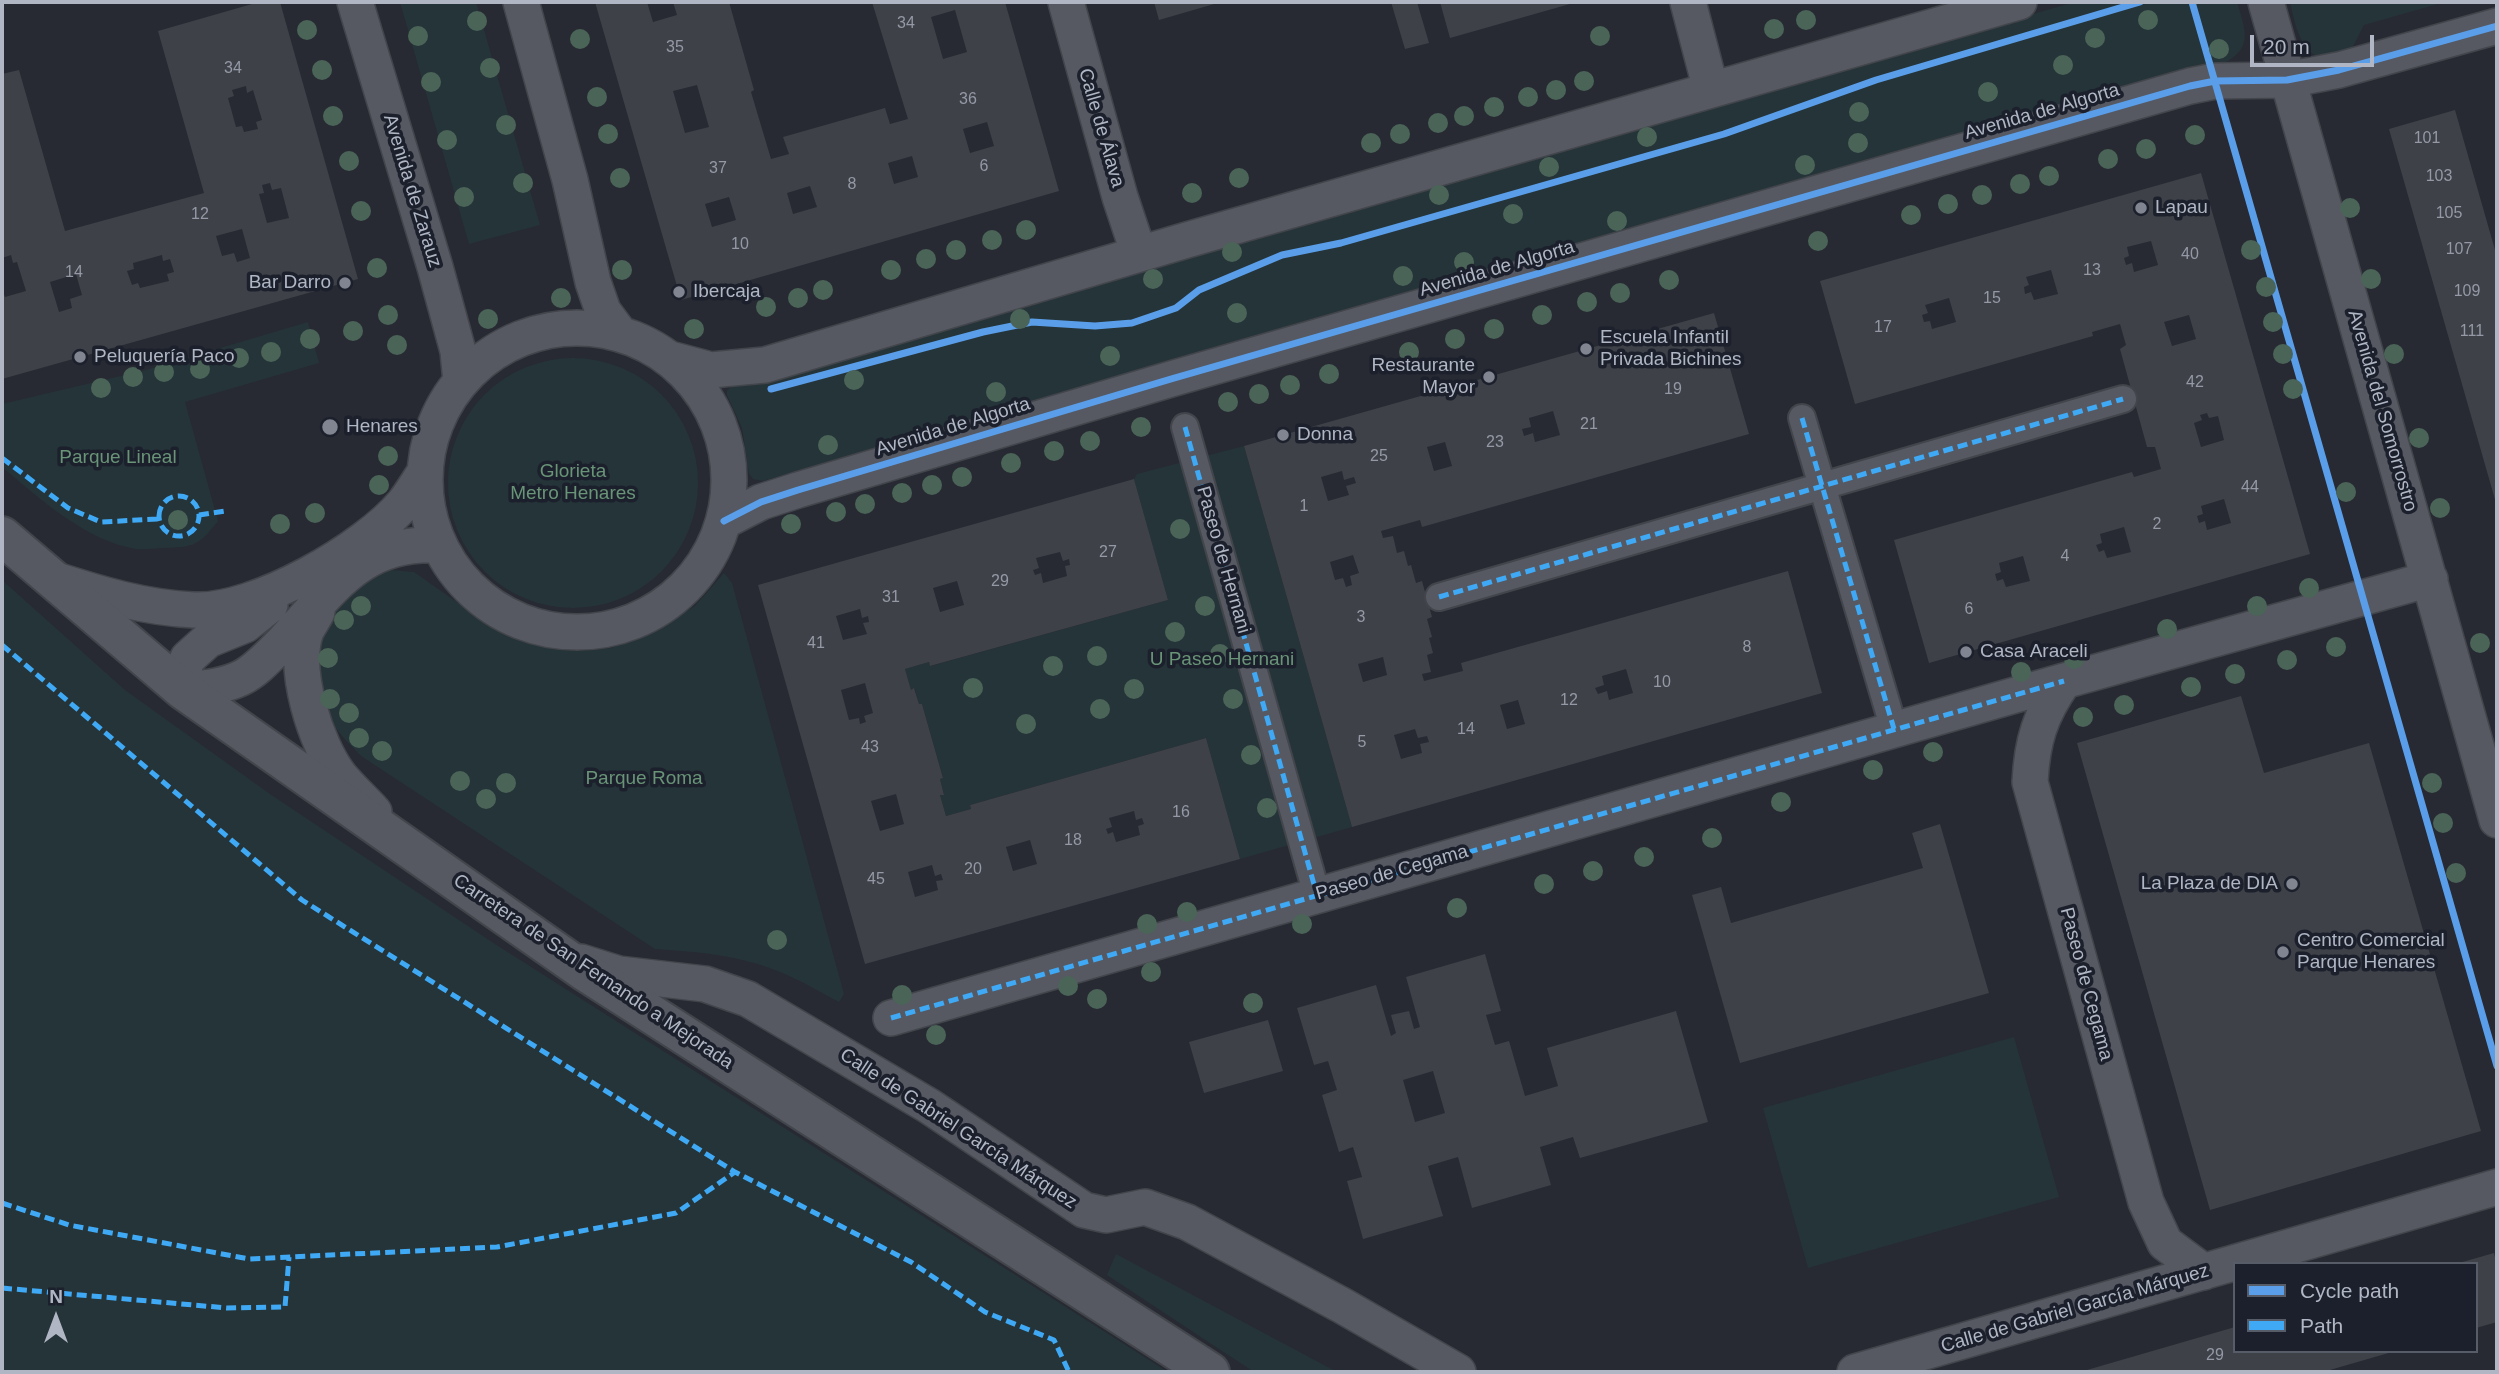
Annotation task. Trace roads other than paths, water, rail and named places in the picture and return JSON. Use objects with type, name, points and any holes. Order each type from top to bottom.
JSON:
[{"type":"street","name":"Avenida de Zarauz","points":[[355,2],[435,267],[458,351],[461,382]]},
{"type":"street","points":[[521,2],[570,180],[593,282],[603,311],[620,334]]},
{"type":"street","name":"Calle de Álava","points":[[1066,2],[1120,197],[1139,254]]},
{"type":"street","points":[[1688,2],[1711,90]]},
{"type":"street","points":[[670,359],[711,370],[765,365],[1139,254],[2019,2]]},
{"type":"street","name":"Avenida del Somorrostro","points":[[2266,2],[2497,820]]},
{"type":"street","name":"Avenida de Algorta","points":[[724,521],[761,502],[798,490],[1171,379],[2190,86],[2215,81],[2287,80],[2339,70],[2497,26]]},
{"type":"street","points":[[556,329],[599,329],[620,334],[646,344],[670,359],[708,401],[726,442],[730,488],[724,521],[707,561],[679,593],[654,612],[625,624],[594,631],[563,631],[532,625],[503,613],[478,595],[456,572],[439,545],[428,509],[425,472],[428,447],[446,402],[461,382],[494,352],[534,334],[556,329]]},
{"type":"street","points":[[1439,597],[2123,400]]},
{"type":"street","points":[[1802,418],[1894,729]]},
{"type":"street","name":"Paseo de Hernani","points":[[1185,427],[1317,895]]},
{"type":"street","points":[[425,472],[404,504],[318,583],[271,655],[243,677],[218,687],[180,687],[188,658],[208,640],[245,625],[318,583],[386,550],[414,544],[439,545]]},
{"type":"street","name":"Carretera de San Fernando a Mejorada","points":[[2,536],[180,687],[561,955],[1210,1372]]},
{"type":"street","points":[[50,579],[119,599],[196,611],[231,606],[264,595],[318,583]]},
{"type":"street","name":"Paseo de Cegama","points":[[891,1017],[1894,729],[2430,579]]},
{"type":"street","points":[[318,583],[306,633],[302,667],[313,723],[339,774],[411,849]]},
{"type":"street","name":"Paseo de Cegama","points":[[2064,681],[2050,701],[2031,750],[2030,782],[2146,1202],[2165,1243],[2204,1272]]},
{"type":"street","name":"Calle de Gabriel García Márquez","points":[[561,955],[619,974],[705,984],[748,999],[929,1106],[1084,1210],[1105,1215],[1145,1207],[1187,1222],[1458,1372]]},
{"type":"street","name":"Calle de Gabriel García Márquez","points":[[2238,1262],[2497,1187]]},
{"type":"street","name":"Calle de Gabriel García Márquez","points":[[1855,1372],[2233,1264]]},
{"type":"place","name":"Lapau","points":[[2141,208]]},
{"type":"place","name":"Bar Darro","points":[[345,283]]},
{"type":"place","name":"Ibercaja","points":[[679,292]]},
{"type":"place","name":"Escuela Infantil Privada Bichines","points":[[1586,349]]},
{"type":"place","name":"Peluquería Paco","points":[[80,357]]},
{"type":"place","name":"Restaurante Mayor","points":[[1489,377]]},
{"type":"place","name":"Henares","points":[[330,427]]},
{"type":"place","name":"Donna","points":[[1283,435]]},
{"type":"place","name":"Casa Araceli","points":[[1966,652]]},
{"type":"place","name":"La Plaza de DIA","points":[[2292,884]]},
{"type":"place","name":"Centro Comercial Parque Henares","points":[[2283,952]]},
{"type":"park label","name":"Parque Lineal","points":[[118,458]]},
{"type":"park label","name":"Glorieta Metro Henares","points":[[573,483]]},
{"type":"park label","name":"U Paseo Hernani","points":[[1222,660]]},
{"type":"park label","name":"Parque Roma","points":[[644,779]]}]
